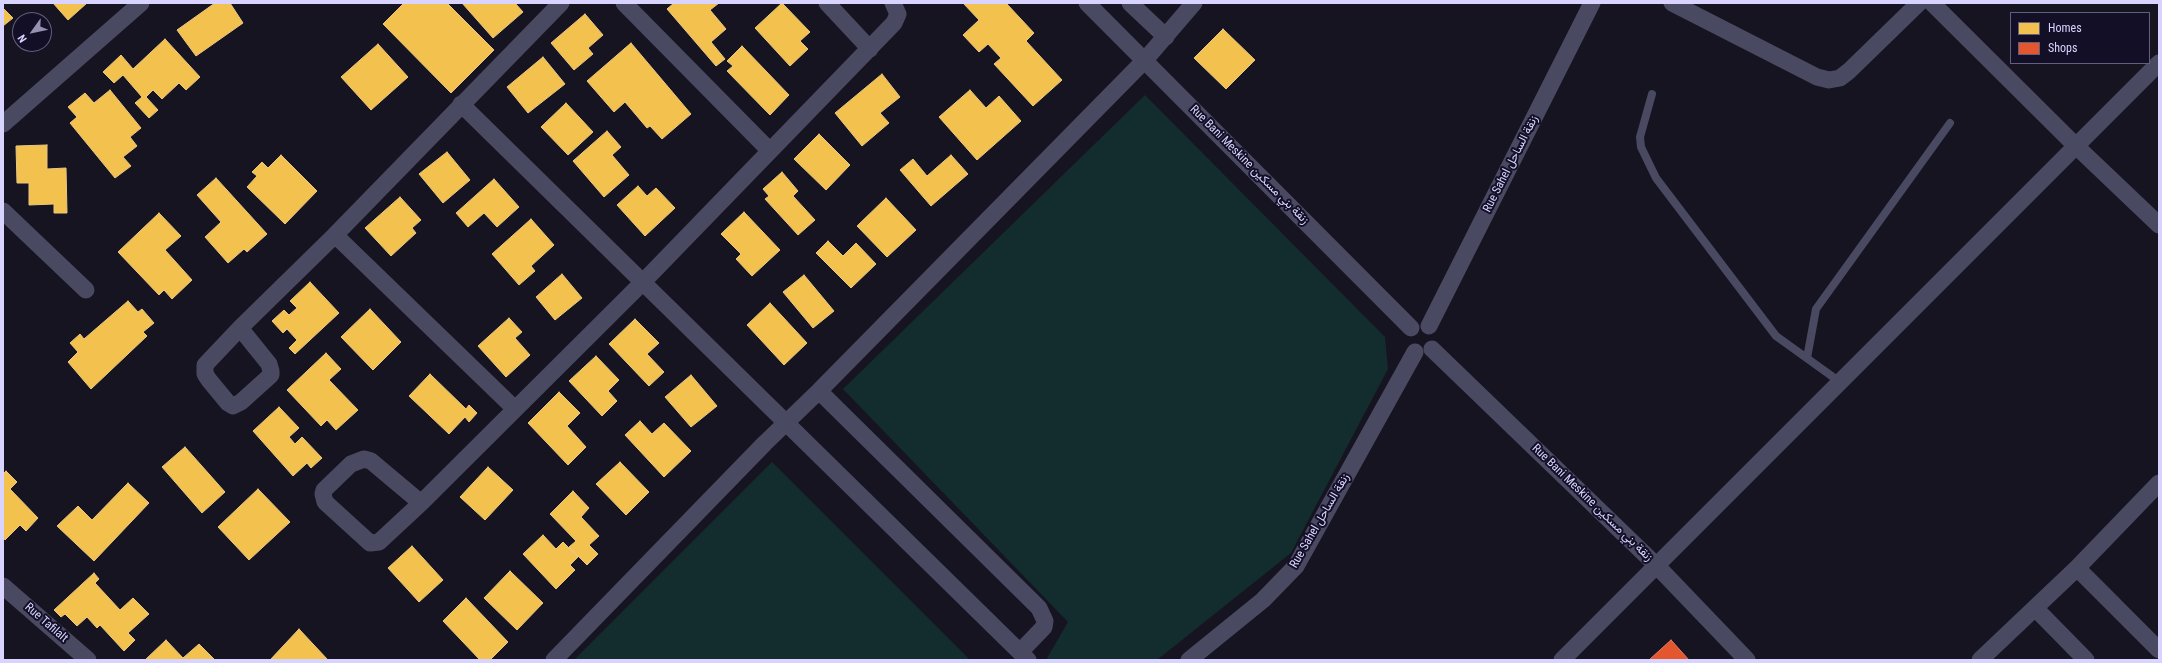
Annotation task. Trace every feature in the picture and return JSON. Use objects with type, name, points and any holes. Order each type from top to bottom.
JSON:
[{"type":"street","points":[[3,124],[142,3]]},
{"type":"street","points":[[240,328],[335,235],[561,3]]},
{"type":"street","points":[[624,3],[770,151]]},
{"type":"street","points":[[827,3],[870,49]]},
{"type":"street","points":[[421,503],[371,461],[364,459],[351,464],[324,490],[322,494],[325,502],[372,544],[379,542],[421,503],[643,282],[870,49],[896,20],[897,9],[893,3]]},
{"type":"street","name":"Rue Bani Meskine زنقة بني مسكين","points":[[1087,3],[1146,60],[1411,328]]},
{"type":"street","points":[[1130,3],[1166,38]]},
{"type":"street","points":[[554,660],[785,424],[1146,60],[1194,3]]},
{"type":"street","name":"Rue Sahel زنقة الساحل","points":[[1429,326],[1592,3]]},
{"type":"street","points":[[1672,3],[1817,76],[1829,80],[1840,78],[1849,72],[1919,3]]},
{"type":"street","points":[[1932,3],[2076,146],[2159,225]]},
{"type":"street","points":[[1562,660],[2159,62]]},
{"type":"street","points":[[461,104],[643,282],[785,424],[1024,656],[1044,627],[1046,621],[1039,608],[819,391]]},
{"type":"street","points":[[3,211],[86,290]]},
{"type":"street","points":[[335,235],[515,409]]},
{"type":"street","points":[[1418,324],[1429,326],[1436,333],[1436,339],[1432,349],[1423,354],[1415,352],[1409,346],[1407,341],[1407,336],[1411,328],[1418,324]]},
{"type":"street","name":"Rue Bani Meskine زنقة بني مسكين","points":[[1432,349],[1656,565],[1747,660]]},
{"type":"street","name":"Rue Sahel زنقة الساحل","points":[[1189,660],[1263,600],[1296,566],[1415,352]]},
{"type":"street","points":[[1980,660],[2077,568],[2159,483]]},
{"type":"street","points":[[2077,568],[2159,650]]},
{"type":"street","name":"Rue Tafilalt","points":[[3,586],[88,660]]},
{"type":"street","points":[[2035,608],[2086,660]]},
{"type":"lane","points":[[1652,94],[1640,137],[1641,147],[1656,178],[1759,310],[1776,336],[1840,382]]},
{"type":"lane","points":[[1807,358],[1816,309],[1950,123]]},
{"type":"green space","points":[[1145,95],[1385,337],[1388,369],[1291,553],[1157,660],[1048,660],[1047,658],[1068,622],[843,389]]},
{"type":"green space","points":[[772,462],[970,660],[574,660]]},
{"type":"building: Homes","points":[[53,3],[87,3],[68,20]]},
{"type":"building: Homes","points":[[215,3],[230,3],[243,23],[196,56],[177,30]]},
{"type":"building: Homes","points":[[404,3],[447,3],[494,50],[451,93],[383,24]]},
{"type":"building: Homes","points":[[462,3],[515,3],[523,12],[493,38]]},
{"type":"building: Homes","points":[[674,3],[719,3],[710,10],[726,29],[711,42],[725,59],[716,66],[667,9]]},
{"type":"building: Homes","points":[[782,3],[810,32],[800,41],[808,49],[790,66],[755,28]]},
{"type":"building: Homes","points":[[963,3],[1006,3],[1034,33],[1026,41],[1062,80],[1033,106],[994,64],[1001,58],[988,44],[979,52],[963,35],[979,20]]},
{"type":"building: Homes","points":[[3,8],[12,19],[3,26]]},
{"type":"building: Homes","points":[[585,14],[603,35],[588,48],[593,54],[574,70],[551,43]]},
{"type":"building: Homes","points":[[1223,29],[1255,60],[1226,89],[1194,58]]},
{"type":"building: Homes","points":[[165,39],[200,77],[186,90],[179,83],[162,99],[153,90],[146,97],[158,110],[149,118],[135,103],[142,97],[123,75],[114,83],[103,72],[121,55],[133,69]]},
{"type":"building: Homes","points":[[631,43],[691,114],[662,139],[650,126],[647,128],[625,102],[614,112],[587,81]]},
{"type":"building: Homes","points":[[378,44],[408,77],[371,110],[341,77]]},
{"type":"building: Homes","points":[[742,46],[789,95],[770,115],[727,71],[733,66],[727,61]]},
{"type":"building: Homes","points":[[543,57],[565,84],[528,113],[507,87]]},
{"type":"building: Homes","points":[[882,74],[900,97],[880,113],[889,123],[862,146],[835,113]]},
{"type":"building: Homes","points":[[110,90],[141,128],[130,137],[137,146],[123,157],[131,166],[115,178],[70,123],[77,117],[68,107],[85,93],[94,103]]},
{"type":"building: Homes","points":[[970,90],[986,108],[999,96],[1021,121],[977,160],[939,117]]},
{"type":"building: Homes","points":[[566,103],[593,132],[568,155],[541,127]]},
{"type":"building: Homes","points":[[607,131],[621,147],[612,155],[629,175],[604,197],[573,161]]},
{"type":"building: Homes","points":[[819,134],[850,165],[826,190],[794,159]]},
{"type":"building: Homes","points":[[47,145],[47,169],[66,168],[67,213],[54,213],[54,204],[29,205],[29,183],[17,183],[16,146]]},
{"type":"building: Homes","points":[[447,152],[470,180],[443,203],[419,174]]},
{"type":"building: Homes","points":[[281,155],[317,191],[285,224],[247,187],[257,176],[252,172],[262,162],[268,168]]},
{"type":"building: Homes","points":[[951,155],[968,174],[931,206],[900,170],[913,159],[927,176]]},
{"type":"building: Homes","points":[[782,172],[798,191],[793,196],[815,220],[798,235],[765,199],[769,196],[763,189]]},
{"type":"building: Homes","points":[[216,178],[267,234],[247,252],[244,249],[228,263],[205,237],[221,222],[197,195]]},
{"type":"building: Homes","points":[[494,179],[519,207],[497,227],[484,213],[468,227],[456,213]]},
{"type":"building: Homes","points":[[638,186],[647,196],[656,188],[675,208],[645,236],[617,205]]},
{"type":"building: Homes","points":[[400,197],[421,220],[412,228],[416,233],[391,256],[365,228]]},
{"type":"building: Homes","points":[[886,198],[916,230],[887,257],[857,226]]},
{"type":"building: Homes","points":[[744,212],[780,250],[752,276],[736,259],[741,254],[721,234]]},
{"type":"building: Homes","points":[[159,213],[181,236],[165,250],[192,280],[172,299],[164,290],[159,295],[118,252]]},
{"type":"building: Homes","points":[[531,219],[554,245],[531,266],[535,271],[519,285],[492,254]]},
{"type":"building: Homes","points":[[828,241],[843,256],[856,243],[876,264],[851,288],[816,253]]},
{"type":"building: Homes","points":[[562,274],[582,298],[555,320],[536,297]]},
{"type":"building: Homes","points":[[804,275],[834,311],[813,328],[783,292]]},
{"type":"building: Homes","points":[[310,282],[339,313],[295,354],[289,348],[297,340],[287,329],[283,333],[272,321],[284,310],[289,315],[297,308],[290,301]]},
{"type":"building: Homes","points":[[128,301],[138,312],[142,309],[154,323],[143,332],[147,336],[91,389],[68,362],[78,352],[70,343],[80,334],[84,339]]},
{"type":"building: Homes","points":[[770,303],[807,343],[784,365],[747,325]]},
{"type":"building: Homes","points":[[370,309],[401,342],[373,370],[341,337]]},
{"type":"building: Homes","points":[[509,318],[522,332],[515,338],[530,355],[506,377],[478,346]]},
{"type":"building: Homes","points":[[635,319],[659,343],[647,354],[664,372],[649,386],[609,344]]},
{"type":"building: Homes","points":[[326,353],[341,369],[329,380],[358,410],[336,430],[327,420],[321,426],[287,390]]},
{"type":"building: Homes","points":[[596,356],[619,380],[608,391],[617,401],[602,416],[569,381]]},
{"type":"building: Homes","points":[[430,374],[466,409],[469,405],[477,413],[469,422],[465,417],[449,434],[409,396]]},
{"type":"building: Homes","points":[[691,375],[717,406],[691,427],[665,397]]},
{"type":"building: Homes","points":[[559,392],[580,413],[567,426],[586,447],[568,465],[528,423]]},
{"type":"building: Homes","points":[[279,407],[299,428],[289,437],[295,444],[302,437],[322,458],[311,468],[307,463],[293,476],[253,431]]},
{"type":"building: Homes","points":[[640,421],[652,434],[664,423],[691,451],[664,477],[625,435]]},
{"type":"building: Homes","points":[[185,447],[225,492],[202,513],[162,467]]},
{"type":"building: Homes","points":[[620,462],[649,492],[626,515],[596,484]]},
{"type":"building: Homes","points":[[488,467],[513,490],[485,520],[460,497]]},
{"type":"building: Homes","points":[[6,471],[17,482],[10,489],[38,518],[26,531],[20,525],[5,540],[3,537],[3,474]]},
{"type":"building: Homes","points":[[128,483],[149,503],[94,561],[57,526],[78,506],[92,520]]},
{"type":"building: Homes","points":[[258,489],[290,522],[249,560],[218,527]]},
{"type":"building: Homes","points":[[573,491],[589,508],[581,517],[599,536],[589,545],[598,554],[587,565],[569,547],[576,541],[550,514]]},
{"type":"building: Homes","points":[[543,535],[556,549],[563,542],[578,557],[570,565],[575,570],[556,589],[523,554]]},
{"type":"building: Homes","points":[[412,546],[443,580],[419,602],[388,568]]},
{"type":"building: Homes","points":[[510,571],[543,603],[517,630],[484,598]]},
{"type":"building: Homes","points":[[94,573],[99,579],[95,583],[120,610],[133,598],[149,614],[128,633],[135,640],[124,651],[100,625],[97,628],[87,617],[77,626],[65,614],[61,617],[54,610]]},
{"type":"building: Homes","points":[[466,598],[508,642],[490,660],[480,660],[443,621]]},
{"type":"building: Homes","points":[[299,629],[328,660],[270,660]]},
{"type":"building: Homes","points":[[166,640],[183,658],[199,644],[214,659],[145,660]]},
{"type":"building: Shops","points":[[1671,640],[1689,660],[1649,660]]}]
